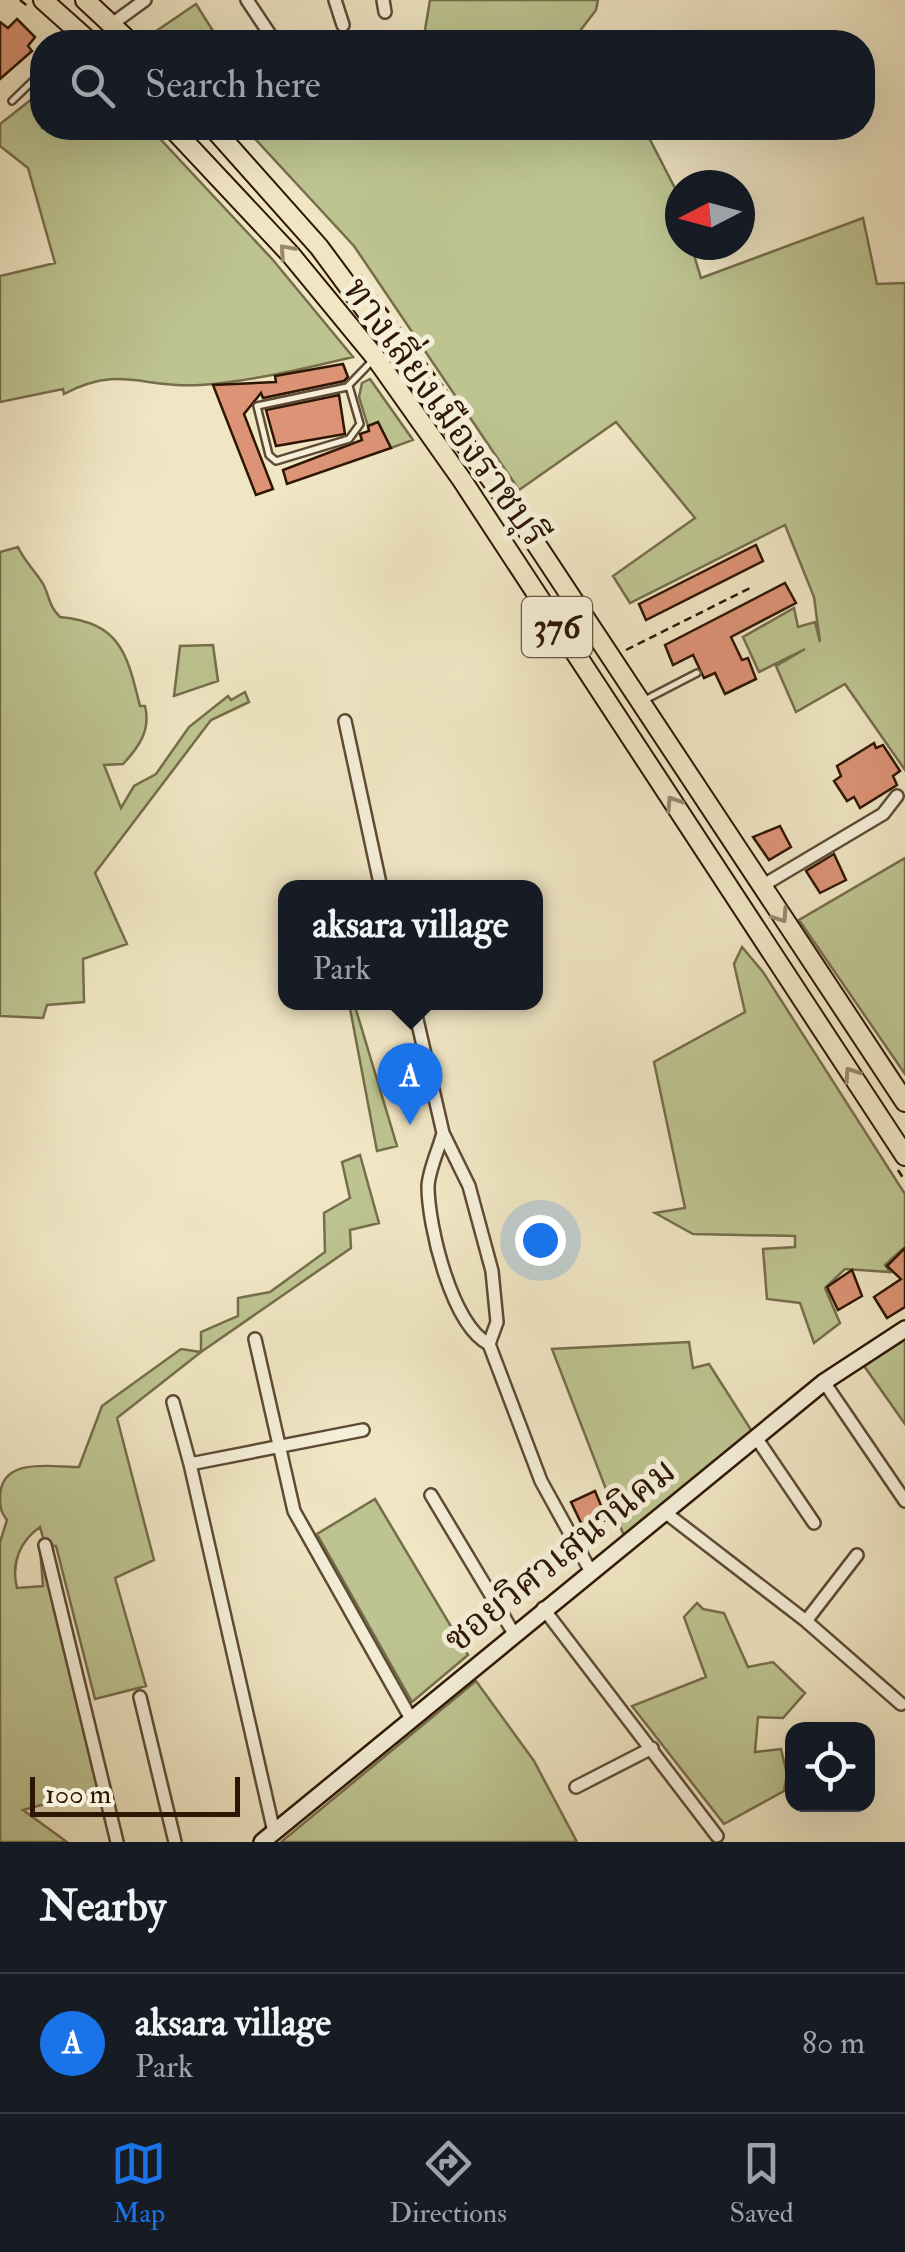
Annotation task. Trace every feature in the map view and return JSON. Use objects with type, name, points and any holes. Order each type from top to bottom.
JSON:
[{"type":"main road","points":[[43,0],[71,30]]},
{"type":"main road","points":[[85,0],[118,30]]},
{"type":"main road","name":"ทางเลี่ยงเมืองราชบุรี","points":[[173,140],[291,256],[376,357],[462,480],[900,1160]]},
{"type":"main road","name":"ทางเลี่ยงเมืองราชบุรี","points":[[225,140],[319,247],[482,466],[905,1102]]},
{"type":"main road","points":[[462,480],[482,466]]},
{"type":"street","points":[[112,24],[145,0]]},
{"type":"street","points":[[247,0],[266,30]]},
{"type":"street","points":[[334,0],[343,26]]},
{"type":"street","points":[[345,721],[379,880]]},
{"type":"street","points":[[762,886],[882,814],[897,796]]},
{"type":"street","points":[[415,1010],[444,1133],[469,1186],[492,1271],[497,1322],[489,1344],[541,1481],[590,1570]]},
{"type":"street","points":[[444,1133],[428,1184],[434,1233],[448,1282],[476,1337],[489,1344]]},
{"type":"street","name":"ซอยวิศวเสนานิคม","points":[[268,1837],[543,1608],[666,1513],[824,1382],[905,1329]]},
{"type":"street","points":[[255,1339],[294,1511],[410,1718]]},
{"type":"street","points":[[824,1382],[905,1501]]},
{"type":"street","points":[[173,1402],[190,1464],[268,1837]]},
{"type":"street","points":[[190,1464],[363,1430]]},
{"type":"street","points":[[756,1438],[814,1523]]},
{"type":"street","points":[[432,1495],[514,1632]]},
{"type":"street","points":[[666,1513],[806,1621],[901,1704]]},
{"type":"street","points":[[45,1545],[116,1842]]},
{"type":"street","points":[[806,1621],[857,1555]]},
{"type":"street","points":[[543,1608],[717,1836]]},
{"type":"street","points":[[140,1697],[175,1842]]},
{"type":"street","points":[[576,1787],[652,1748]]},
{"type":"lane","points":[[12,101],[30,84]]},
{"type":"lane","points":[[349,386],[360,424],[349,439],[276,461],[268,456],[257,406],[349,386],[376,357]]},
{"type":"lane","points":[[641,703],[696,672]]},
{"type":"path","points":[[611,658],[750,588]]},
{"type":"path","points":[[900,1160],[905,1181]]},
{"type":"green space","points":[[430,0],[598,0],[596,10],[581,30],[425,30]]},
{"type":"green space","points":[[196,4],[212,30],[158,30]]},
{"type":"green space","points":[[30,100],[30,140],[161,140],[273,260],[353,357],[277,374],[200,385],[101,380],[64,394],[63,389],[0,402],[0,276],[55,263],[28,168],[0,146],[0,124]]},
{"type":"green space","points":[[256,140],[650,140],[666,170],[665,260],[696,260],[701,278],[863,218],[877,284],[905,283],[905,770],[845,684],[796,712],[776,666],[805,649],[759,672],[743,637],[794,608],[798,627],[815,622],[820,642],[814,597],[785,525],[630,603],[613,576],[695,518],[616,422],[519,490],[354,246]]},
{"type":"green space","points":[[370,379],[413,440],[391,448],[378,422],[368,426],[359,397],[362,383]]},
{"type":"green space","points":[[18,547],[60,617],[96,626],[118,644],[131,671],[140,706],[145,706],[145,730],[134,751],[123,764],[104,765],[121,808],[134,786],[156,774],[189,727],[228,696],[231,700],[245,692],[249,702],[211,720],[95,873],[127,944],[83,959],[84,1002],[47,1005],[43,1018],[0,1016],[0,552]]},
{"type":"green space","points":[[213,645],[218,681],[174,696],[180,646]]},
{"type":"green space","points":[[905,858],[905,1074],[799,920]]},
{"type":"green space","points":[[742,947],[763,972],[905,1194],[905,1247],[885,1265],[890,1272],[845,1269],[825,1288],[840,1323],[814,1343],[800,1303],[767,1299],[763,1249],[795,1247],[795,1236],[693,1234],[655,1213],[685,1208],[654,1062],[745,1012],[734,964]]},
{"type":"green space","points":[[350,1010],[356,1010],[397,1146],[377,1151]]},
{"type":"green space","points":[[360,1155],[379,1223],[350,1230],[351,1248],[201,1352],[201,1332],[238,1316],[238,1298],[270,1292],[325,1252],[324,1213],[350,1198],[342,1162]]},
{"type":"green space","points":[[905,1335],[905,1424],[862,1363]]},
{"type":"green space","points":[[689,1342],[693,1368],[709,1364],[753,1433],[624,1536],[552,1349]]},
{"type":"green space","points":[[181,1349],[201,1352],[117,1418],[154,1560],[115,1578],[146,1686],[95,1699],[56,1546],[45,1546],[103,1788],[23,1810],[67,1842],[0,1842],[0,1542],[7,1520],[0,1505],[2,1485],[8,1475],[29,1467],[79,1467],[102,1406]],"holes":[[[40,1527],[45,1545],[40,1548],[43,1586],[17,1588],[18,1554]]]},
{"type":"green space","points":[[375,1499],[468,1655],[412,1702],[317,1534]]},
{"type":"green space","points":[[697,1603],[703,1609],[724,1613],[748,1667],[773,1662],[805,1693],[783,1718],[758,1717],[755,1752],[781,1749],[784,1791],[724,1824],[632,1706],[706,1677],[684,1617]]},
{"type":"green space","points":[[476,1681],[534,1761],[577,1842],[281,1842]]},
{"type":"building","points":[[17,19],[30,32],[30,53],[0,79],[0,22],[8,28]]},
{"type":"building","points":[[343,364],[348,377],[344,381],[263,398],[261,393],[244,414],[273,489],[256,495],[213,385],[276,382],[275,376]]},
{"type":"building","points":[[339,395],[345,434],[276,446],[266,410]]},
{"type":"building","points":[[378,422],[391,448],[287,484],[283,470],[362,440],[360,434]]},
{"type":"building","points":[[756,545],[763,561],[646,620],[639,604]]},
{"type":"building","points":[[785,583],[796,603],[731,637],[742,660],[748,658],[756,679],[725,694],[715,673],[704,678],[693,655],[673,665],[665,645]]},
{"type":"building","points":[[874,743],[876,748],[883,745],[900,771],[893,776],[897,785],[860,808],[854,797],[847,801],[834,781],[841,776],[837,766]]},
{"type":"building","points":[[780,826],[791,847],[769,860],[753,837]]},
{"type":"building","points":[[834,854],[846,880],[820,893],[806,871]]},
{"type":"building","points":[[905,1248],[905,1307],[887,1318],[874,1297],[901,1279],[887,1266]]},
{"type":"building","points":[[852,1270],[862,1296],[838,1310],[827,1287]]},
{"type":"building","points":[[595,1491],[607,1520],[582,1525],[571,1502]]},
{"type":"place","name":"aksara village","points":[[410,1125]]}]
